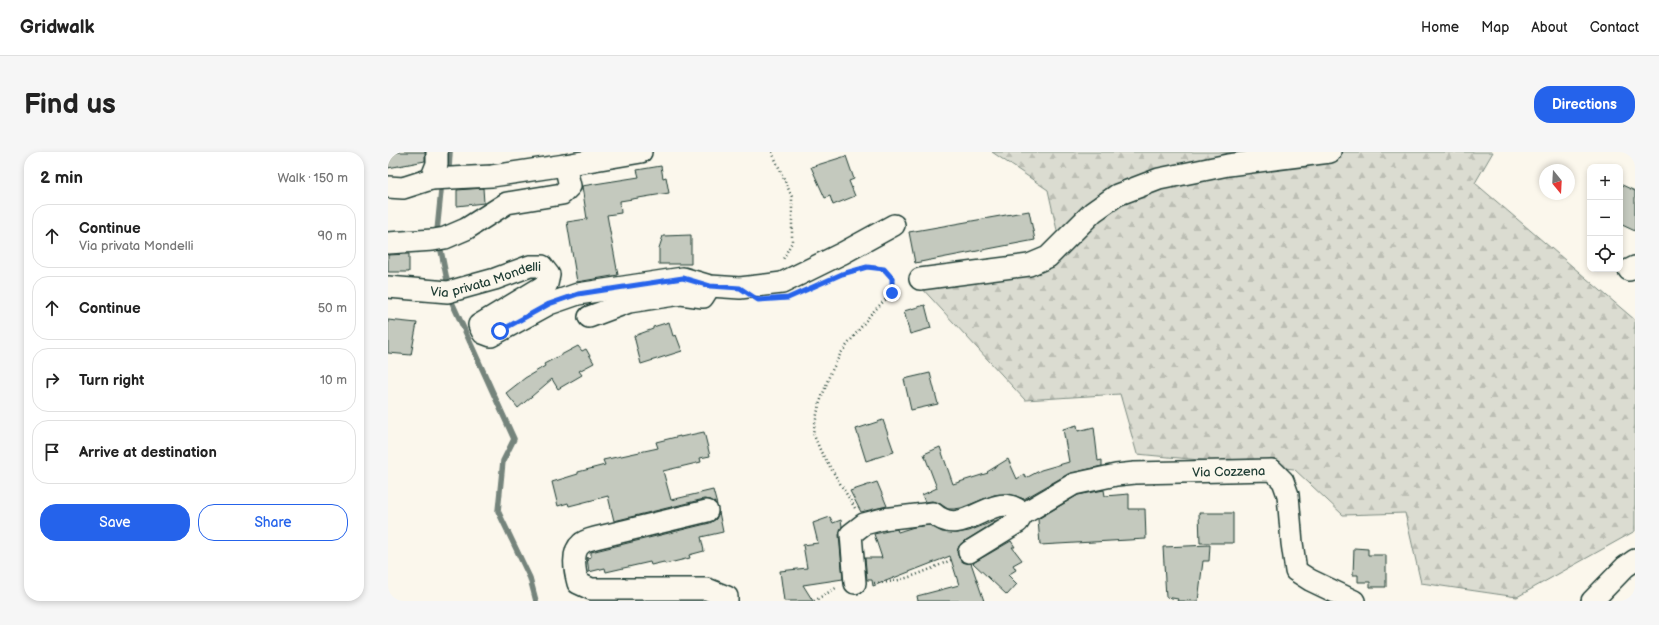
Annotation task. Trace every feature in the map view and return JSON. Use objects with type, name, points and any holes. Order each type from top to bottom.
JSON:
[{"type":"street","points":[[431,180],[437,164],[437,152]]},
{"type":"street","points":[[388,187],[403,188],[431,180],[492,176],[641,152]]},
{"type":"street","points":[[920,280],[1029,265],[1042,260],[1048,257],[1093,212],[1117,195],[1160,179],[1228,165],[1330,152]]},
{"type":"street","points":[[388,243],[439,239],[466,228],[507,203],[562,194],[570,186],[565,165]]},
{"type":"street","name":"Via privata Mondelli","points":[[388,287],[448,292],[495,279],[530,266],[542,266],[549,275],[547,284],[479,325],[483,333],[492,336],[549,304],[578,294],[683,278],[710,286],[740,288],[782,283],[843,253],[894,225]]},
{"type":"street","points":[[589,317],[629,302],[681,294],[703,297],[710,286]]},
{"type":"street","name":"Via Cozzena","points":[[1023,514],[1074,484],[1116,475],[1135,473],[1272,470],[1283,481],[1288,496],[1296,571],[1310,580],[1357,601]]},
{"type":"street","points":[[855,583],[851,534],[864,524],[883,519],[933,513],[940,520],[960,522],[1000,505],[1015,507],[1023,514],[1018,522],[969,552]]},
{"type":"street","points":[[707,512],[595,538],[582,543],[576,550],[575,574],[578,583],[591,589],[707,589],[727,597],[728,601]]},
{"type":"street","points":[[1592,601],[1625,567],[1635,560]]},
{"type":"path","points":[[772,152],[792,197],[792,242],[782,261],[777,264]]},
{"type":"path","points":[[848,272],[867,267],[884,269],[892,278],[892,293],[871,314],[841,353],[830,374],[819,405],[813,433],[821,452],[837,476],[864,524]]},
{"type":"path","points":[[814,601],[839,586],[855,583],[888,583],[909,578],[969,552]]},
{"type":"green space","points":[[992,152],[1493,152],[1475,183],[1635,320],[1635,531],[1517,597],[1421,583],[1405,513],[1343,515],[1294,469],[1137,454],[1120,394],[1025,400],[919,285],[1062,253],[1048,190]]},
{"type":"building","points":[[388,152],[425,152],[425,161],[388,168]]},
{"type":"building","points":[[846,156],[854,179],[849,181],[855,196],[833,205],[830,196],[825,198],[811,167]]},
{"type":"building","points":[[661,166],[663,178],[666,177],[669,193],[620,201],[621,213],[607,215],[618,275],[577,282],[567,222],[587,219],[582,186],[639,177],[637,170]]},
{"type":"building","points":[[1623,185],[1635,191],[1635,231],[1623,225]]},
{"type":"building","points":[[483,188],[484,203],[457,206],[457,190]]},
{"type":"building","points":[[1029,211],[1035,240],[915,263],[909,232]]},
{"type":"building","points":[[691,235],[691,264],[659,264],[659,248],[663,236]]},
{"type":"building","points":[[409,254],[409,272],[388,272],[388,255]]},
{"type":"building","points":[[925,305],[931,328],[910,334],[904,311]]},
{"type":"building","points":[[388,320],[417,323],[411,355],[388,353]]},
{"type":"building","points":[[669,322],[673,336],[676,335],[682,351],[641,364],[634,336],[653,329],[653,327]]},
{"type":"building","points":[[578,346],[582,351],[586,349],[594,363],[579,371],[582,375],[558,389],[552,379],[518,408],[506,393],[525,378],[545,366],[544,364]]},
{"type":"building","points":[[930,373],[938,404],[911,410],[904,379]]},
{"type":"building","points":[[883,420],[894,452],[866,461],[856,429]]},
{"type":"building","points":[[1077,425],[1078,431],[1094,427],[1098,461],[1102,460],[1102,466],[1068,474],[1024,499],[1008,494],[994,495],[961,508],[954,509],[948,509],[939,503],[932,501],[925,502],[922,495],[937,488],[924,454],[940,447],[953,484],[988,473],[987,472],[1008,459],[1017,479],[1024,474],[1026,478],[1041,470],[1069,462],[1063,429]]},
{"type":"building","points":[[704,432],[710,456],[700,458],[701,462],[663,471],[671,500],[713,490],[717,505],[711,500],[704,499],[614,521],[608,496],[569,506],[568,503],[558,506],[552,482],[578,474],[578,472],[605,465],[603,460],[658,448],[656,442]]},
{"type":"building","points":[[877,482],[887,506],[861,512],[850,491]]},
{"type":"building","points":[[1104,490],[1105,496],[1129,494],[1129,509],[1145,509],[1146,539],[1040,545],[1038,519],[1078,495]]},
{"type":"building","points":[[719,512],[723,532],[701,537],[704,551],[689,555],[690,558],[665,564],[664,562],[651,565],[650,562],[606,572],[605,568],[589,572],[587,558],[591,557],[591,552],[710,523],[716,519]]},
{"type":"building","points":[[1199,513],[1233,513],[1233,543],[1200,543]]},
{"type":"building","points":[[830,517],[833,523],[841,520],[842,526],[839,535],[843,579],[803,585],[813,601],[784,601],[780,571],[807,568],[803,545],[818,543],[813,523]]},
{"type":"building","points":[[1002,518],[963,542],[959,546],[957,552],[959,558],[963,562],[971,563],[984,601],[918,601],[917,596],[959,585],[950,556],[873,586],[872,580],[867,580],[865,558],[882,558],[874,534],[897,529],[898,532],[914,527],[930,525],[942,532],[957,533],[969,531]]},
{"type":"building","points":[[1011,541],[1015,547],[1012,547],[1022,560],[1013,565],[1016,570],[1008,575],[1017,584],[1007,595],[973,563]]},
{"type":"building","points":[[1210,545],[1209,561],[1203,561],[1198,601],[1177,601],[1178,599],[1166,597],[1163,547]]},
{"type":"building","points":[[1354,548],[1368,549],[1368,555],[1386,555],[1386,587],[1370,587],[1370,582],[1358,582],[1358,575],[1353,575]]},
{"type":"waterway","points":[[449,168],[450,152]]},
{"type":"waterway","points":[[441,191],[437,231],[448,285]]},
{"type":"waterway","points":[[450,298],[514,439],[503,461],[498,511],[530,578],[536,601]]},
{"type":"route","points":[[500,331],[549,304],[578,294],[683,278],[710,286],[740,288],[758,300],[788,298],[842,274],[867,267],[884,269],[892,278],[892,293]]}]
